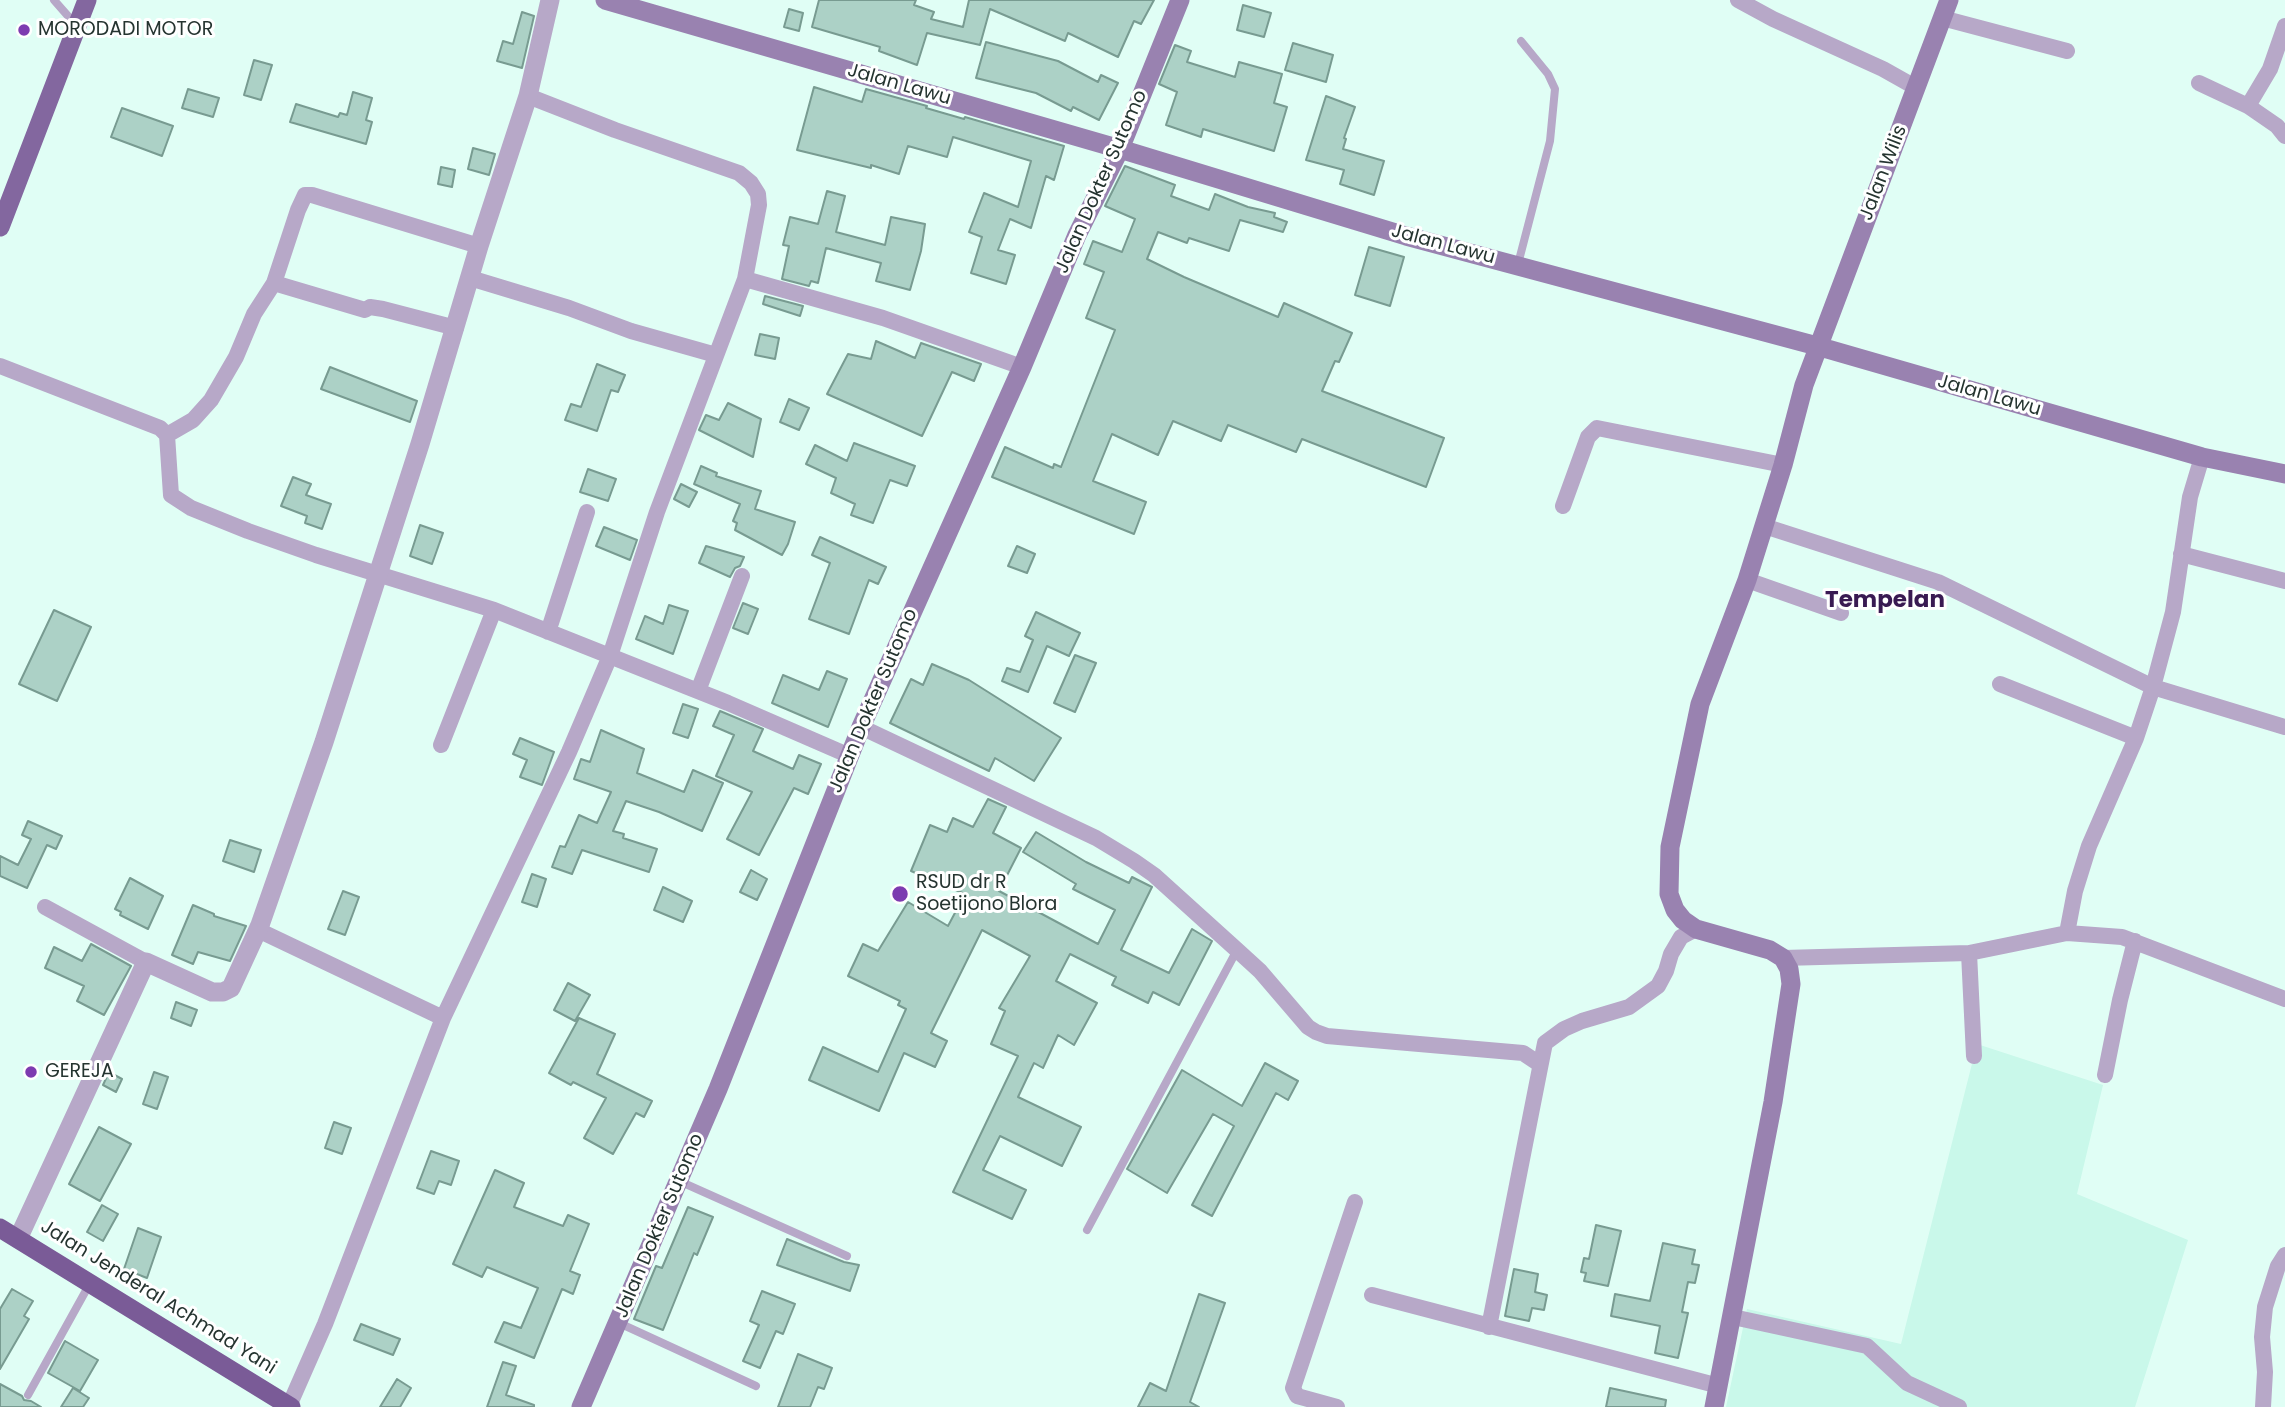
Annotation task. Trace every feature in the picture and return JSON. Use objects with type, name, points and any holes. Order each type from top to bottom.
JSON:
[{"type":"highway","name":"Jalan Jenderal Achmad Yani","points":[[0,1228],[290,1406]]},
{"type":"main road","points":[[0,227],[87,0]]},
{"type":"main road","name":"Jalan Lawu","points":[[605,0],[1120,149],[1406,236],[1817,346],[2202,457],[2285,474]]},
{"type":"main road","name":"Jalan Dokter Sutomo","points":[[581,1407],[725,1073],[861,727],[1022,367],[1077,235],[1120,149],[1180,0]]},
{"type":"main road","name":"Jalan Wilis","points":[[1696,929],[1683,920],[1669,894],[1670,847],[1700,704],[1747,580],[1817,346],[1946,9]]},
{"type":"main road","points":[[1696,929],[1751,943],[1783,958],[1789,969],[1791,984],[1773,1102],[1714,1407]]},
{"type":"street","points":[[45,907],[146,962],[212,992],[223,992],[231,988],[258,930],[324,742],[529,89],[550,0]]},
{"type":"street","points":[[1738,0],[1915,87]]},
{"type":"street","points":[[1946,9],[2067,51]]},
{"type":"street","points":[[2248,106],[2270,69],[2285,26]]},
{"type":"street","points":[[2199,83],[2248,106],[2277,126],[2285,136]]},
{"type":"street","points":[[290,1406],[325,1324],[443,1018],[569,752],[610,656],[657,512],[745,279],[760,205],[758,194],[751,183],[739,173],[615,130],[529,89]]},
{"type":"street","points":[[167,435],[193,420],[211,400],[236,357],[254,314],[274,284],[305,195],[479,246]]},
{"type":"street","points":[[470,278],[569,307],[631,331],[716,355]]},
{"type":"street","points":[[745,279],[883,318],[1022,367]]},
{"type":"street","points":[[274,284],[365,310],[370,307],[383,309],[456,328]]},
{"type":"street","points":[[0,366],[160,428],[167,435],[171,495],[180,502],[248,531],[494,610],[698,691],[850,757]]},
{"type":"street","points":[[1563,506],[1588,437],[1597,428],[1783,465]]},
{"type":"street","points":[[2067,933],[2075,891],[2089,846],[2136,738],[2153,687],[2173,612],[2190,497],[2202,457]]},
{"type":"street","points":[[548,632],[587,512]]},
{"type":"street","points":[[1764,526],[1938,582],[2153,687],[2285,727]]},
{"type":"street","points":[[2181,554],[2285,581]]},
{"type":"street","points":[[698,691],[742,576]]},
{"type":"street","points":[[1747,580],[1841,613]]},
{"type":"street","points":[[441,745],[494,610]]},
{"type":"street","points":[[2000,684],[2136,738]]},
{"type":"street","points":[[861,727],[1105,844],[1154,875],[1260,971],[1308,1027],[1316,1032],[1327,1036],[1523,1053],[1532,1057],[1539,1068]]},
{"type":"street","points":[[1489,1327],[1545,1043],[1563,1029],[1629,1007],[1658,986],[1681,937],[1696,929]]},
{"type":"street","points":[[258,930],[443,1018]]},
{"type":"street","points":[[1783,958],[1969,953],[2067,933],[2122,937],[2285,999]]},
{"type":"street","points":[[2105,1075],[2120,1000],[2136,941]]},
{"type":"street","points":[[1969,953],[1974,1056]]},
{"type":"street","points":[[18,1239],[146,962]]},
{"type":"street","points":[[1337,1407],[1297,1396],[1293,1388],[1355,1202]]},
{"type":"street","points":[[2263,1407],[2265,1371],[2262,1337],[2265,1307],[2278,1266],[2285,1255]]},
{"type":"street","points":[[1372,1295],[1719,1386]]},
{"type":"street","points":[[1733,1317],[1867,1346],[1907,1383],[1959,1407]]},
{"type":"lane","points":[[54,0],[77,26]]},
{"type":"lane","points":[[1518,265],[1550,141],[1555,89],[1544,68],[1521,41]]},
{"type":"lane","points":[[1087,1230],[1237,950]]},
{"type":"lane","points":[[679,1181],[847,1256]]},
{"type":"lane","points":[[28,1395],[91,1282]]},
{"type":"lane","points":[[619,1323],[756,1386]]},
{"type":"shaded area","points":[[1977,1044],[2103,1085],[2077,1194],[2188,1240],[2135,1407],[1726,1407],[1747,1309],[1901,1344]]},
{"type":"building","points":[[819,0],[916,0],[914,5],[934,12],[931,19],[963,27],[969,0],[1154,0],[1141,24],[1134,21],[1118,57],[1068,33],[1065,41],[990,9],[980,45],[927,33],[917,65],[879,51],[880,47],[812,27]]},
{"type":"building","points":[[1243,5],[1271,13],[1264,37],[1237,30]]},
{"type":"building","points":[[789,9],[803,13],[799,31],[784,27]]},
{"type":"building","points":[[522,12],[534,16],[522,68],[497,61],[503,41],[513,44]]},
{"type":"building","points":[[986,42],[1058,61],[1098,82],[1101,75],[1118,83],[1099,120],[1073,107],[1071,111],[1036,93],[976,78]]},
{"type":"building","points":[[1293,43],[1333,55],[1326,82],[1285,70]]},
{"type":"building","points":[[1175,45],[1191,51],[1187,62],[1235,77],[1239,62],[1282,74],[1274,103],[1287,107],[1274,151],[1203,129],[1201,137],[1166,125],[1177,92],[1159,84]]},
{"type":"building","points":[[254,60],[272,65],[261,100],[244,95]]},
{"type":"building","points":[[814,87],[862,102],[866,89],[1064,146],[1054,180],[1046,176],[1031,228],[1010,219],[998,250],[1015,255],[1006,284],[971,273],[982,237],[969,232],[984,193],[1018,207],[1031,161],[953,137],[947,157],[908,146],[899,174],[871,165],[871,168],[797,150]]},
{"type":"building","points":[[188,89],[219,98],[213,117],[182,108]]},
{"type":"building","points":[[353,92],[372,98],[366,120],[372,122],[366,144],[290,122],[296,104],[338,117],[340,113],[347,115]]},
{"type":"building","points":[[1326,96],[1355,107],[1343,149],[1384,161],[1374,195],[1340,184],[1344,170],[1306,160]]},
{"type":"building","points":[[122,108],[173,126],[162,156],[111,137]]},
{"type":"building","points":[[473,148],[495,154],[489,175],[468,169]]},
{"type":"building","points":[[1125,166],[1175,185],[1171,196],[1209,210],[1215,194],[1248,207],[1275,213],[1274,217],[1287,222],[1283,232],[1240,220],[1229,251],[1189,238],[1187,243],[1158,232],[1147,259],[1278,317],[1284,303],[1352,333],[1339,362],[1335,361],[1322,391],[1444,438],[1426,487],[1302,439],[1296,452],[1228,425],[1221,441],[1173,421],[1158,455],[1112,434],[1093,481],[1146,502],[1134,534],[992,477],[1005,447],[1053,468],[1054,464],[1061,467],[1115,330],[1086,318],[1104,272],[1084,264],[1093,241],[1122,252],[1135,219],[1105,206]]},
{"type":"building","points":[[441,167],[455,170],[452,187],[438,184]]},
{"type":"building","points":[[827,191],[845,196],[836,232],[885,245],[891,217],[925,224],[910,290],[876,281],[881,263],[826,248],[818,283],[811,281],[809,286],[782,279],[789,246],[783,245],[790,217],[818,224]]},
{"type":"building","points":[[1369,247],[1404,257],[1390,306],[1355,295]]},
{"type":"building","points":[[765,296],[803,306],[800,316],[763,304]]},
{"type":"building","points":[[760,334],[779,338],[775,359],[755,355]]},
{"type":"building","points":[[876,341],[915,358],[921,343],[981,364],[974,381],[952,372],[922,436],[827,394],[848,354],[871,359]]},
{"type":"building","points":[[597,364],[625,375],[618,392],[611,390],[597,431],[565,420],[571,404],[581,407]]},
{"type":"building","points":[[330,367],[417,401],[410,422],[321,389]]},
{"type":"building","points":[[789,399],[809,408],[799,430],[780,422]]},
{"type":"building","points":[[728,403],[761,419],[753,457],[699,430],[706,415],[719,420]]},
{"type":"building","points":[[854,443],[915,466],[907,486],[890,480],[873,523],[851,515],[855,504],[831,493],[836,478],[806,464],[815,445],[847,461]]},
{"type":"building","points":[[701,466],[717,473],[716,476],[761,491],[755,509],[795,522],[782,555],[735,530],[737,523],[733,521],[740,504],[694,484]]},
{"type":"building","points":[[588,469],[616,479],[608,501],[580,492]]},
{"type":"building","points":[[293,477],[311,484],[306,495],[331,504],[322,529],[305,523],[307,516],[281,506]]},
{"type":"building","points":[[681,484],[697,492],[689,507],[674,499]]},
{"type":"building","points":[[420,525],[443,533],[432,564],[410,556]]},
{"type":"building","points":[[604,527],[637,540],[630,560],[596,546]]},
{"type":"building","points":[[820,537],[886,567],[878,584],[869,580],[849,634],[809,619],[830,563],[812,555]]},
{"type":"building","points":[[706,546],[744,557],[730,577],[699,563]]},
{"type":"building","points":[[1017,546],[1035,554],[1027,573],[1008,566]]},
{"type":"building","points":[[743,603],[758,609],[748,634],[733,628]]},
{"type":"building","points":[[669,605],[688,611],[673,654],[636,639],[645,616],[663,624]]},
{"type":"building","points":[[54,610],[91,627],[57,701],[19,684]]},
{"type":"building","points":[[1036,612],[1080,633],[1069,656],[1047,646],[1028,692],[1002,681],[1007,668],[1020,672],[1033,640],[1025,636]]},
{"type":"building","points":[[1075,655],[1096,663],[1075,712],[1054,703]]},
{"type":"building","points":[[932,664],[969,680],[1061,738],[1034,781],[995,758],[989,771],[890,723],[911,679],[923,685]]},
{"type":"building","points":[[827,671],[847,679],[828,727],[772,703],[783,675],[819,690]]},
{"type":"building","points":[[683,704],[698,709],[688,738],[673,733]]},
{"type":"building","points":[[720,711],[763,729],[753,751],[793,769],[799,755],[821,764],[808,794],[794,788],[759,855],[727,839],[752,792],[716,776],[734,735],[713,726]]},
{"type":"building","points":[[601,730],[644,749],[637,773],[684,792],[693,770],[723,783],[702,831],[626,801],[613,831],[624,834],[623,838],[657,849],[649,872],[582,850],[572,874],[552,867],[560,846],[565,847],[579,815],[597,823],[611,792],[574,779],[581,759],[590,762]]},
{"type":"building","points":[[520,738],[554,752],[542,785],[520,777],[527,760],[513,754]]},
{"type":"building","points":[[988,799],[1006,807],[993,833],[1021,848],[999,891],[1098,944],[1115,910],[1073,889],[1076,884],[1023,852],[1036,832],[1086,862],[1129,883],[1132,877],[1152,887],[1121,950],[1169,973],[1192,929],[1212,941],[1179,1005],[1153,992],[1148,1003],[1112,985],[1116,977],[1070,954],[1056,981],[1097,1003],[1074,1045],[1058,1035],[1043,1068],[1034,1063],[1018,1097],[1081,1127],[1062,1166],[1000,1136],[983,1170],[1026,1190],[1012,1219],[953,1192],[1018,1056],[991,1044],[1005,1011],[999,1008],[1030,956],[982,930],[931,1033],[947,1041],[935,1067],[904,1053],[879,1111],[809,1080],[823,1047],[878,1072],[906,1009],[898,1005],[900,1001],[848,976],[863,944],[878,951],[908,902],[948,926],[965,894],[911,871],[930,825],[947,832],[953,818],[973,827]]},
{"type":"building","points":[[28,821],[62,836],[56,849],[47,845],[27,888],[0,876],[0,856],[18,865],[31,839],[22,835]]},
{"type":"building","points":[[230,840],[261,850],[254,872],[223,861]]},
{"type":"building","points":[[751,870],[767,879],[757,900],[740,892]]},
{"type":"building","points":[[532,874],[546,879],[537,907],[522,902]]},
{"type":"building","points":[[130,878],[163,896],[148,929],[120,915],[121,912],[115,909]]},
{"type":"building","points":[[663,887],[692,901],[683,922],[654,910]]},
{"type":"building","points":[[343,891],[359,897],[345,935],[328,929]]},
{"type":"building","points":[[193,905],[214,916],[246,926],[230,961],[198,952],[193,964],[172,955]]},
{"type":"building","points":[[91,944],[131,966],[104,1015],[77,1001],[84,986],[45,968],[54,947],[82,961]]},
{"type":"building","points":[[568,983],[590,995],[575,1021],[554,1010]]},
{"type":"building","points":[[176,1002],[197,1010],[191,1026],[171,1018]]},
{"type":"building","points":[[579,1018],[615,1034],[597,1074],[652,1101],[644,1117],[636,1113],[613,1154],[584,1138],[606,1098],[573,1082],[571,1085],[549,1073]]},
{"type":"building","points":[[1265,1063],[1298,1081],[1288,1100],[1276,1093],[1212,1216],[1192,1205],[1234,1126],[1213,1114],[1167,1193],[1127,1169],[1182,1070],[1242,1106]]},
{"type":"building","points":[[109,1072],[122,1079],[116,1092],[103,1085]]},
{"type":"building","points":[[154,1072],[168,1077],[157,1109],[143,1104]]},
{"type":"building","points":[[334,1122],[351,1128],[342,1154],[325,1148]]},
{"type":"building","points":[[99,1127],[131,1144],[100,1201],[69,1184]]},
{"type":"building","points":[[431,1151],[459,1161],[451,1185],[439,1181],[434,1194],[417,1188]]},
{"type":"building","points":[[495,1170],[524,1183],[514,1207],[563,1226],[568,1215],[589,1224],[570,1271],[580,1275],[573,1294],[562,1289],[534,1358],[495,1342],[504,1322],[521,1328],[538,1288],[487,1267],[482,1277],[453,1264]]},
{"type":"building","points":[[102,1205],[118,1214],[103,1241],[87,1232]]},
{"type":"building","points":[[688,1207],[713,1217],[697,1255],[694,1253],[663,1330],[634,1319],[656,1266],[662,1268]]},
{"type":"building","points":[[1596,1225],[1621,1231],[1608,1286],[1584,1281],[1586,1273],[1581,1272],[1584,1258],[1589,1259]]},
{"type":"building","points":[[138,1228],[161,1237],[147,1278],[124,1269]]},
{"type":"building","points":[[787,1239],[844,1262],[859,1265],[850,1291],[777,1265]]},
{"type":"building","points":[[1663,1243],[1695,1250],[1692,1264],[1699,1265],[1695,1283],[1688,1282],[1682,1312],[1688,1313],[1678,1358],[1655,1353],[1660,1326],[1611,1316],[1615,1294],[1650,1301]]},
{"type":"building","points":[[1514,1269],[1538,1274],[1535,1292],[1547,1295],[1544,1310],[1532,1308],[1529,1321],[1505,1316]]},
{"type":"building","points":[[12,1289],[33,1301],[24,1316],[29,1319],[0,1369],[0,1309]]},
{"type":"building","points":[[762,1291],[795,1304],[783,1334],[776,1331],[760,1368],[743,1361],[759,1325],[750,1321]]},
{"type":"building","points":[[1199,1294],[1225,1303],[1190,1402],[1199,1407],[1138,1407],[1150,1383],[1166,1391]]},
{"type":"building","points":[[361,1324],[400,1339],[393,1355],[354,1340]]},
{"type":"building","points":[[65,1341],[98,1360],[80,1391],[48,1373]]},
{"type":"building","points":[[798,1354],[832,1368],[824,1389],[818,1387],[810,1407],[778,1407]]},
{"type":"building","points":[[503,1362],[516,1366],[506,1395],[534,1407],[487,1407]]},
{"type":"building","points":[[397,1379],[411,1388],[400,1407],[380,1407]]},
{"type":"building","points":[[0,1384],[22,1396],[24,1400],[41,1407],[0,1407]]},
{"type":"building","points":[[73,1388],[89,1398],[83,1407],[61,1407]]},
{"type":"building","points":[[1610,1388],[1666,1400],[1665,1407],[1606,1407]]},
{"type":"place","name":"MORODADI MOTOR","points":[[24,30]]},
{"type":"place","name":"RSUD dr R Soetijono Blora","points":[[900,894]]},
{"type":"place","name":"GEREJA","points":[[31,1072]]},
{"type":"district","name":"Tempelan","points":[[1885,601]]}]
